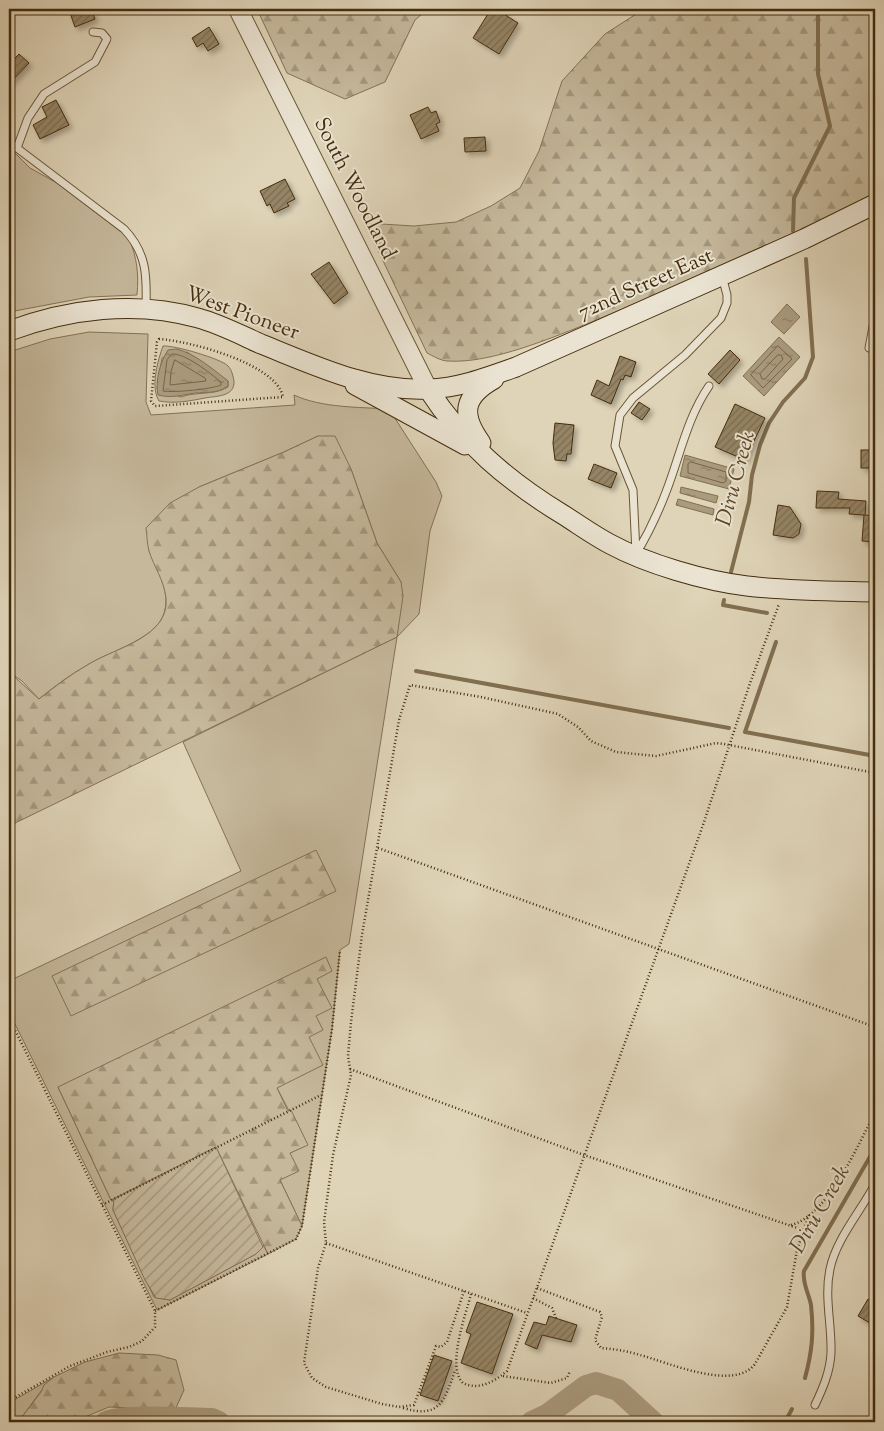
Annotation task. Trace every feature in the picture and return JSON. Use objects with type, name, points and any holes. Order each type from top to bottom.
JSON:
[{"type":"main road","name":"72nd Street East","points":[[428,389],[469,383],[516,367],[722,276],[875,204]]},
{"type":"main road","name":"West Pioneer","points":[[9,331],[34,322],[82,312],[146,308],[199,318],[332,372],[367,382],[428,389]]},
{"type":"main road","points":[[502,473],[472,430],[467,410],[475,392],[516,367]]},
{"type":"main road","points":[[332,372],[477,452]]},
{"type":"main road","points":[[428,389],[446,416],[477,452],[531,495],[612,545],[636,555],[707,578],[746,586],[875,592]]},
{"type":"street","name":"South Woodland","points":[[238,9],[428,389]]},
{"type":"lane","points":[[17,148],[28,118],[44,94],[95,62],[107,39],[102,33],[93,32]]},
{"type":"lane","points":[[9,142],[124,229],[134,239],[147,276],[146,308]]},
{"type":"lane","points":[[636,555],[632,490],[615,446],[620,414],[633,398],[685,355],[721,318],[727,303],[722,276]]},
{"type":"lane","points":[[868,348],[875,316]]},
{"type":"lane","points":[[636,555],[666,492],[696,406],[709,386]]},
{"type":"lane","points":[[816,1405],[826,1382],[831,1355],[827,1292],[832,1260],[875,1184]]},
{"type":"path","points":[[159,339],[212,350],[244,363],[265,374],[278,384],[283,398],[155,406],[151,400],[157,342],[159,339]]},
{"type":"path","points":[[456,1370],[461,1381],[470,1385],[484,1385],[502,1376],[507,1371],[659,949],[731,745],[749,686],[776,618],[783,588]]},
{"type":"path","points":[[471,1294],[458,1348],[456,1370],[443,1402],[438,1406],[422,1413],[382,1404],[326,1387],[312,1378],[307,1370],[304,1362],[307,1339],[318,1268],[326,1243],[324,1228],[326,1203],[338,1126],[350,1083],[348,1056],[362,935],[399,720],[410,685],[481,697],[558,714],[578,727],[591,742],[616,752],[656,756],[716,743],[875,773]]},
{"type":"path","points":[[378,848],[875,1027]]},
{"type":"path","points":[[155,1311],[296,1239],[302,1226],[340,950]]},
{"type":"path","points":[[9,1018],[155,1311],[155,1327],[142,1341],[70,1366],[9,1401]]},
{"type":"path","points":[[350,1069],[584,1155],[802,1230]]},
{"type":"path","points":[[102,1205],[321,1095]]},
{"type":"path","points":[[789,1226],[798,1223],[809,1215],[835,1185],[875,1113]]},
{"type":"path","points":[[537,1288],[600,1312],[602,1317],[595,1340],[601,1348],[639,1354],[706,1374],[743,1373],[750,1370],[755,1364],[785,1313],[802,1230],[809,1215]]},
{"type":"path","points":[[326,1243],[527,1313]]},
{"type":"path","points":[[399,1407],[410,1406],[416,1401],[436,1346],[441,1347],[447,1342],[464,1291]]},
{"type":"path","points":[[533,1298],[552,1308],[556,1318]]},
{"type":"path","points":[[502,1376],[555,1383],[567,1378],[570,1371]]},
{"type":"green space","points":[[257,9],[428,9],[415,20],[385,82],[345,99],[287,73]]},
{"type":"green space","points":[[644,9],[875,9],[875,195],[665,291],[542,341],[503,354],[465,361],[445,361],[427,353],[365,223],[414,226],[456,222],[491,206],[520,188],[539,151],[562,81],[605,34]]},
{"type":"green space","points":[[9,147],[30,168],[57,183],[129,238],[137,266],[137,295],[89,297],[9,312]]},
{"type":"green space","points":[[89,332],[148,334],[146,402],[151,415],[295,405],[294,395],[328,405],[389,409],[436,482],[442,496],[430,531],[419,614],[397,637],[401,582],[377,543],[351,469],[318,436],[199,487],[149,550],[160,574],[165,591],[165,608],[158,624],[141,638],[76,672],[39,699],[22,681],[9,672],[9,352],[50,339]]},
{"type":"green space","points":[[163,346],[208,356],[224,363],[231,371],[234,381],[231,390],[224,395],[182,402],[159,401],[156,395],[155,381]],"holes":[[[187,352],[228,381],[228,387],[222,390],[181,397],[157,389],[162,358]]]},
{"type":"green space","points":[[318,436],[335,436],[351,469],[377,543],[401,582],[403,596],[397,637],[9,826],[9,672],[39,699],[82,668],[139,640],[150,632],[159,623],[165,611],[166,598],[163,585],[149,551],[146,528],[170,503],[199,487]]},
{"type":"green space","points":[[397,637],[349,944],[340,950],[332,1029],[302,1226],[280,1180],[290,1153],[307,1145],[277,1088],[58,1087],[111,1200],[114,1199],[113,1210],[154,1297],[170,1300],[256,1254],[263,1245],[268,1254],[157,1310],[9,1012],[9,981],[241,871],[183,742]]},
{"type":"green space","points":[[316,850],[336,891],[71,1016],[52,976]]},
{"type":"green space","points":[[326,957],[332,971],[317,979],[332,1008],[316,1016],[323,1030],[309,1037],[323,1065],[277,1088],[288,1111],[291,1110],[308,1145],[290,1153],[299,1171],[280,1180],[302,1226],[296,1239],[268,1254],[216,1147],[111,1200],[58,1087]]},
{"type":"green space","points":[[216,1147],[263,1247],[256,1254],[170,1300],[156,1298],[145,1280],[113,1210],[114,1199]]},
{"type":"green space","points":[[119,1353],[158,1355],[176,1360],[184,1390],[175,1410],[109,1407],[73,1422],[18,1422],[41,1392],[44,1385],[54,1377],[85,1362]]},
{"type":"green space","points":[[54,1377],[18,1422],[9,1422],[9,1403]]},
{"type":"water","points":[[787,304],[800,317],[784,334],[771,322]]},
{"type":"water","points":[[779,337],[800,357],[764,396],[743,376]]},
{"type":"water","points":[[177,349],[190,354],[210,367],[228,381],[228,386],[214,392],[174,396],[158,395],[158,378],[163,360],[168,350]]},
{"type":"water","points":[[685,455],[734,469],[729,489],[680,476]]},
{"type":"water","points":[[681,487],[718,496],[716,503],[680,493]]},
{"type":"water","points":[[678,499],[714,509],[713,515],[676,505]]},
{"type":"building","points":[[80,9],[91,9],[95,19],[75,27],[70,13]]},
{"type":"building","points":[[491,9],[496,9],[518,23],[499,54],[473,38]]},
{"type":"building","points":[[209,27],[219,44],[208,51],[203,43],[197,47],[192,38]]},
{"type":"building","points":[[19,54],[29,63],[9,84],[9,64]]},
{"type":"building","points":[[56,100],[69,125],[40,139],[33,125],[47,117],[42,107]]},
{"type":"building","points":[[428,107],[431,113],[436,111],[440,122],[436,124],[439,131],[421,139],[410,115]]},
{"type":"building","points":[[485,137],[486,151],[465,152],[464,138]]},
{"type":"building","points":[[285,179],[295,199],[287,203],[289,206],[274,213],[270,204],[267,206],[260,191]]},
{"type":"building","points":[[329,262],[348,293],[334,304],[311,274]]},
{"type":"building","points":[[730,350],[740,360],[719,384],[708,374]]},
{"type":"building","points":[[620,356],[636,362],[631,377],[625,375],[623,380],[621,379],[611,404],[591,395],[597,380],[609,386]]},
{"type":"building","points":[[639,402],[650,409],[642,420],[631,413]]},
{"type":"building","points":[[735,404],[765,418],[745,460],[715,447]]},
{"type":"building","points":[[555,423],[574,425],[571,454],[567,454],[566,461],[555,460],[553,443]]},
{"type":"building","points":[[861,450],[875,450],[875,468],[861,468]]},
{"type":"building","points":[[594,464],[617,473],[611,488],[588,479]]},
{"type":"building","points":[[817,491],[839,492],[838,499],[866,501],[865,515],[875,516],[875,542],[862,541],[864,515],[849,514],[850,508],[816,508]]},
{"type":"building","points":[[778,505],[790,507],[801,524],[799,534],[793,538],[773,535]]},
{"type":"building","points":[[868,1299],[875,1303],[875,1326],[858,1316]]},
{"type":"building","points":[[477,1302],[513,1314],[492,1374],[461,1363],[471,1334],[466,1332]]},
{"type":"building","points":[[549,1316],[577,1325],[571,1342],[542,1335],[537,1349],[525,1344],[534,1322],[546,1325]]},
{"type":"building","points":[[434,1355],[452,1361],[438,1401],[420,1395]]},
{"type":"waterway","name":"Diru Creek","points":[[793,231],[794,198],[830,126],[818,74],[818,9]]},
{"type":"waterway","name":"Diru Creek","points":[[731,572],[749,502],[752,475],[760,445],[769,423],[783,402],[805,378],[813,357],[806,259]]},
{"type":"waterway","name":"Diru Creek","points":[[724,600],[723,605],[767,613]]},
{"type":"waterway","name":"Diru Creek","points":[[776,642],[745,732],[875,756]]},
{"type":"waterway","name":"Diru Creek","points":[[416,671],[729,728]]},
{"type":"waterway","name":"Diru Creek","points":[[805,1378],[811,1351],[812,1325],[811,1305],[805,1284],[804,1271],[875,1148]]},
{"type":"waterway","points":[[532,1422],[547,1415],[586,1386],[596,1383],[618,1390],[653,1422]]},
{"type":"waterway","name":"Diru Creek","points":[[785,1422],[792,1409]]},
{"type":"waterway","points":[[106,1422],[128,1418],[212,1419],[219,1422]]}]
